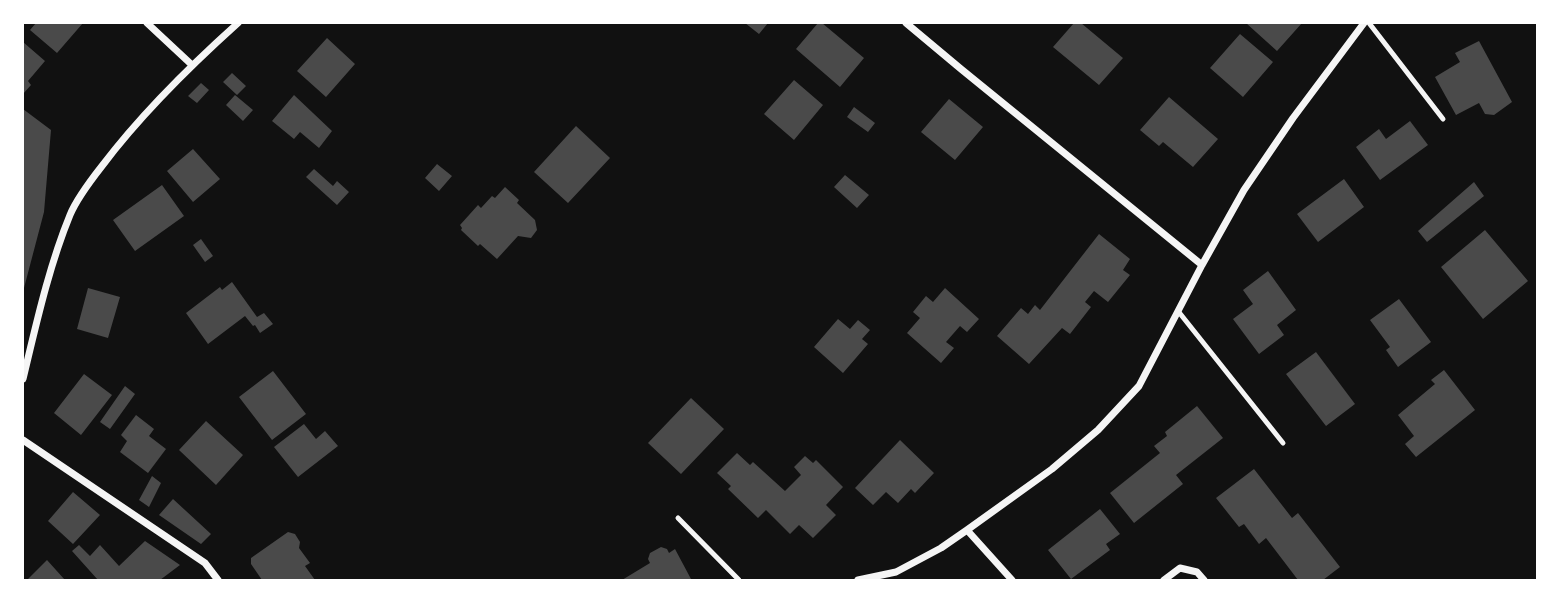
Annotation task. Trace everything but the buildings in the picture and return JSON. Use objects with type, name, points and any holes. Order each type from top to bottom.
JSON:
[{"type":"street","points":[[147,23],[192,65]]},
{"type":"street","points":[[23,379],[40,312],[71,213],[94,176],[121,141],[192,65],[238,23]]},
{"type":"street","points":[[906,23],[1202,265]]},
{"type":"street","points":[[858,580],[896,572],[941,548],[1052,469],[1098,430],[1139,386],[1244,190],[1293,118],[1364,23]]},
{"type":"street","points":[[23,440],[205,563],[218,580]]},
{"type":"street","points":[[967,530],[1012,580]]},
{"type":"street","points":[[1164,580],[1180,568],[1197,572],[1204,580]]},
{"type":"lane","points":[[1369,23],[1443,119]]},
{"type":"lane","points":[[1178,311],[1283,443]]},
{"type":"lane","points":[[678,518],[739,580]]}]
